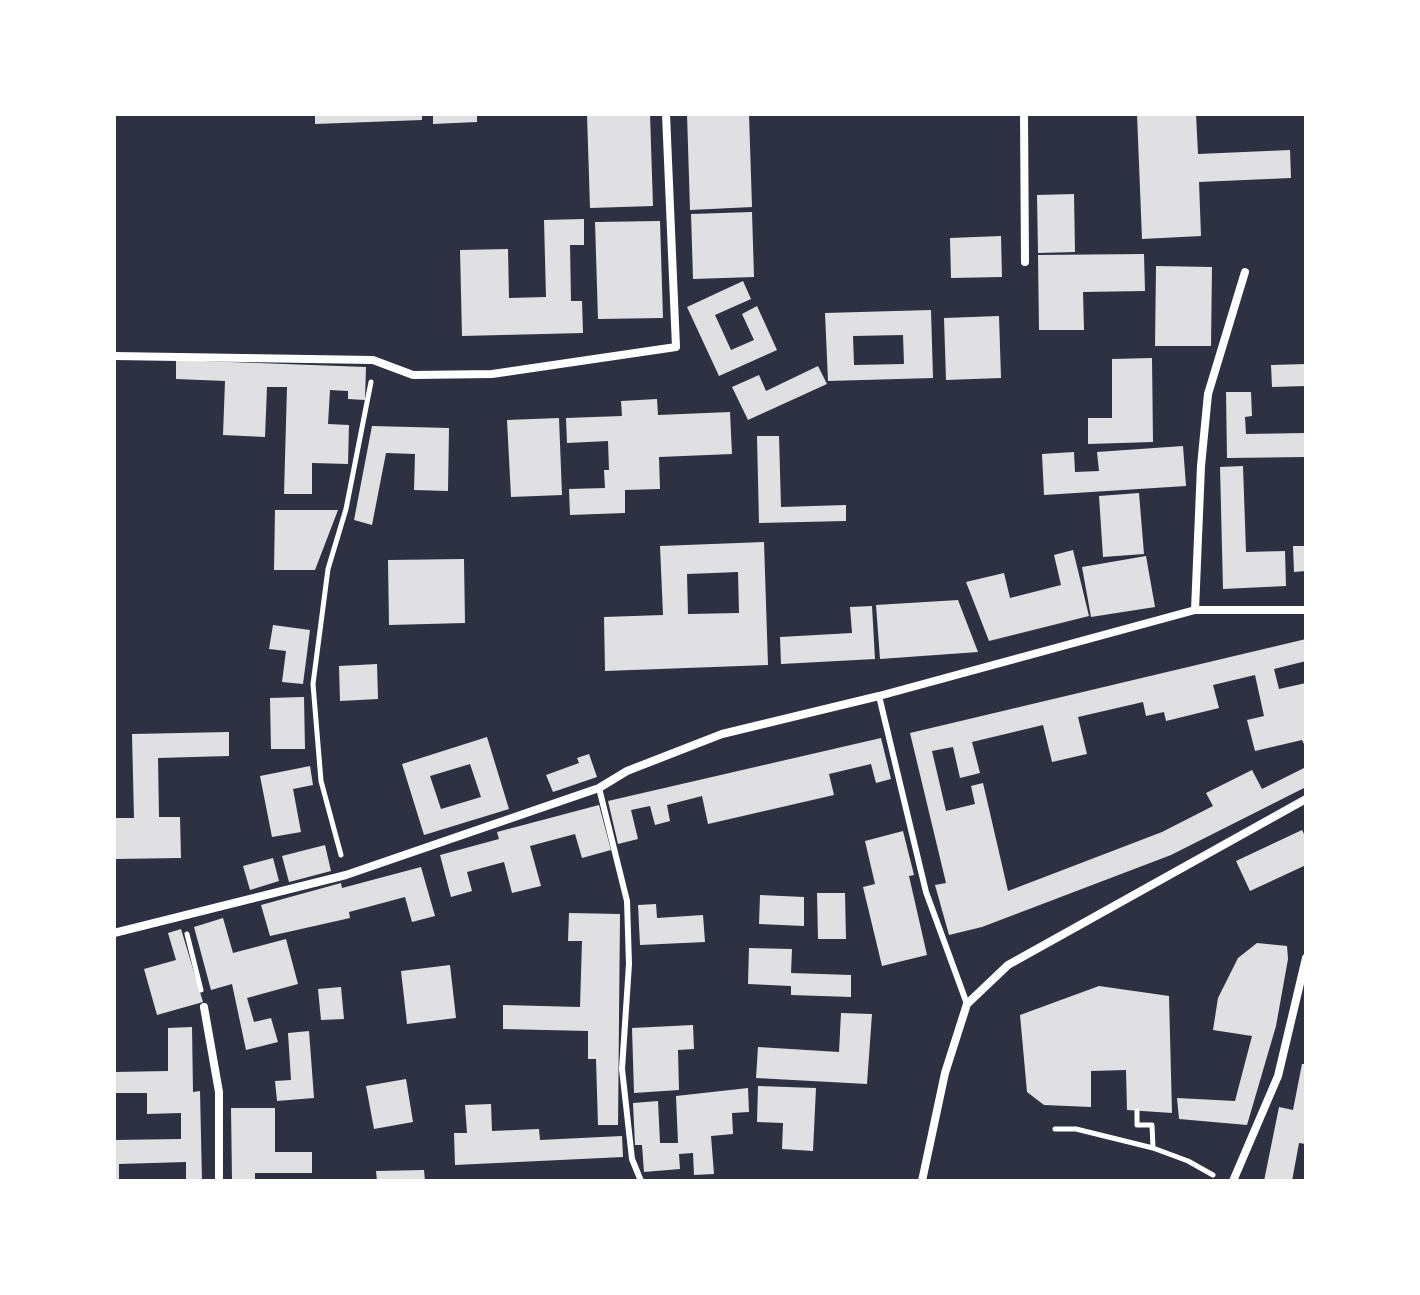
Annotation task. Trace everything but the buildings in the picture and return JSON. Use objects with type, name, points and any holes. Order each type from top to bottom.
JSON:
[{"type":"street","points":[[114,356],[373,360],[413,375],[492,374],[676,347],[666,114]]},
{"type":"street","points":[[1024,114],[1025,262]]},
{"type":"street","points":[[1195,610],[1208,394],[1245,272]]},
{"type":"street","points":[[114,933],[346,875],[599,788],[627,771],[722,734],[879,696],[1195,610],[1306,610]]},
{"type":"street","points":[[922,1181],[945,1073],[967,1004],[1008,965],[1306,799]]},
{"type":"street","points":[[1233,1181],[1278,1076],[1306,958]]},
{"type":"street","points":[[204,1007],[219,1092],[219,1181]]},
{"type":"lane","points":[[879,696],[926,892],[967,1004]]},
{"type":"lane","points":[[599,788],[627,901],[629,964],[622,1069],[632,1159],[641,1181]]},
{"type":"path","points":[[346,875],[321,781],[313,684],[328,569],[346,509],[369,400],[373,360]]},
{"type":"path","points":[[183,916],[204,1007]]},
{"type":"path","points":[[1137,1111],[1137,1125],[1152,1125],[1153,1148]]},
{"type":"path","points":[[1055,1129],[1076,1129],[1153,1148],[1188,1161],[1224,1181]]}]
